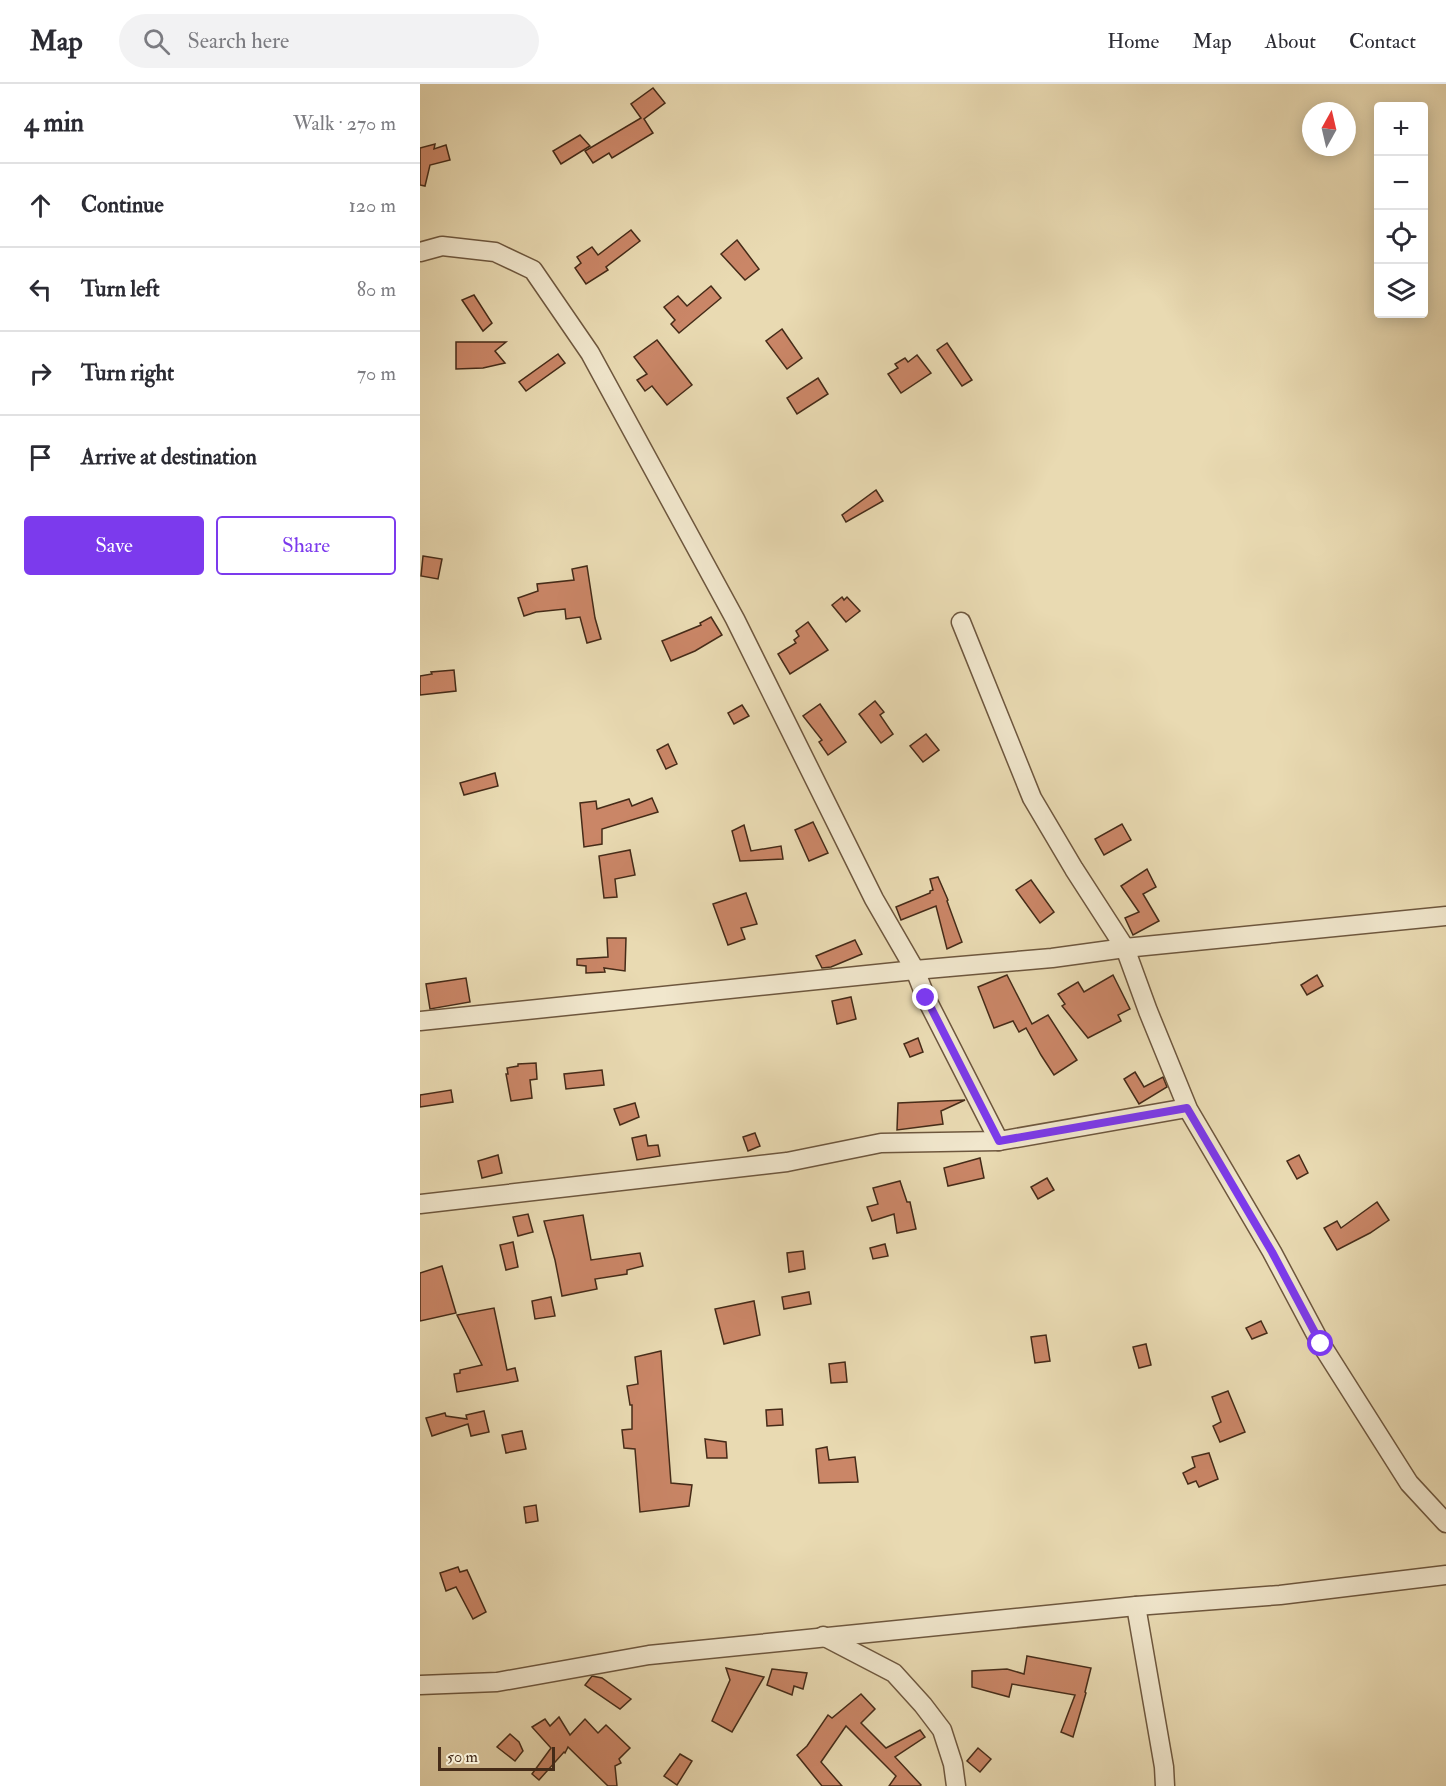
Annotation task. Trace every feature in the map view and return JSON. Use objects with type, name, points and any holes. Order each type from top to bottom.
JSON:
[{"type":"street","points":[[420,252],[442,246],[495,252],[533,270],[596,363],[735,620],[874,899],[915,970],[926,998],[999,1141]]},
{"type":"street","points":[[961,622],[1032,798],[1125,948],[1187,1108],[1272,1252],[1321,1344],[1409,1484],[1446,1523]]},
{"type":"street","points":[[420,1021],[1446,916]]},
{"type":"street","points":[[420,1204],[788,1162],[874,1144],[999,1141],[1187,1108]]},
{"type":"street","points":[[420,1685],[497,1682],[649,1654],[1136,1606],[1280,1595],[1446,1575]]},
{"type":"street","points":[[1136,1606],[1164,1767],[1165,1786]]},
{"type":"street","points":[[823,1636],[894,1673],[923,1705],[942,1730],[953,1764],[956,1786]]},
{"type":"building","points":[[653,88],[665,103],[644,119],[653,133],[612,158],[609,153],[593,163],[585,151],[641,118],[631,104]]},
{"type":"building","points":[[580,135],[590,146],[561,164],[553,151]]},
{"type":"building","points":[[435,144],[434,149],[446,145],[450,160],[430,165],[425,186],[420,185],[420,148]]},
{"type":"building","points":[[631,230],[640,241],[606,267],[608,270],[586,284],[575,268],[581,263],[577,257],[592,247],[598,255]]},
{"type":"building","points":[[737,240],[759,269],[745,280],[721,254]]},
{"type":"building","points":[[711,286],[721,298],[679,333],[671,324],[675,320],[664,307],[678,296],[687,306]]},
{"type":"building","points":[[474,295],[492,323],[483,331],[462,300]]},
{"type":"building","points":[[782,329],[802,358],[787,369],[766,341]]},
{"type":"building","points":[[657,340],[692,385],[667,405],[652,386],[645,391],[637,380],[647,374],[634,357]]},
{"type":"building","points":[[456,342],[506,342],[495,351],[505,363],[483,368],[456,369]]},
{"type":"building","points":[[947,343],[972,380],[962,386],[937,350]]},
{"type":"building","points":[[558,354],[565,363],[526,391],[519,382]]},
{"type":"building","points":[[917,355],[931,373],[901,393],[888,374],[898,368],[895,364],[905,358],[908,362]]},
{"type":"building","points":[[818,378],[828,394],[797,414],[787,398]]},
{"type":"building","points":[[876,490],[883,501],[846,522],[842,515]]},
{"type":"building","points":[[423,556],[442,559],[438,579],[421,576]]},
{"type":"building","points":[[587,566],[595,618],[601,639],[587,643],[580,617],[566,619],[565,609],[536,612],[524,616],[518,598],[538,591],[537,584],[574,580],[572,569]]},
{"type":"building","points":[[842,597],[844,600],[847,597],[860,611],[846,622],[832,605]]},
{"type":"building","points":[[711,617],[722,635],[695,651],[671,661],[662,641],[701,625],[700,623]]},
{"type":"building","points":[[808,622],[828,650],[790,674],[778,654],[796,643],[794,640],[799,636],[796,631]]},
{"type":"building","points":[[454,670],[456,691],[420,695],[420,676],[432,674],[431,672]]},
{"type":"building","points":[[875,701],[884,712],[880,715],[893,734],[881,743],[859,714]]},
{"type":"building","points":[[820,704],[846,742],[828,755],[819,742],[822,740],[803,716]]},
{"type":"building","points":[[742,705],[749,716],[734,724],[728,713]]},
{"type":"building","points":[[926,734],[939,750],[923,762],[910,746]]},
{"type":"building","points":[[668,744],[677,764],[666,769],[657,750]]},
{"type":"building","points":[[495,773],[498,786],[464,795],[460,783]]},
{"type":"building","points":[[652,798],[658,812],[602,829],[602,844],[584,847],[580,803],[596,801],[597,809],[629,799],[632,806]]},
{"type":"building","points":[[813,822],[828,853],[809,861],[795,830]]},
{"type":"building","points":[[1122,824],[1131,840],[1104,855],[1095,839]]},
{"type":"building","points":[[744,825],[751,851],[781,846],[783,859],[740,861],[732,831]]},
{"type":"building","points":[[630,850],[635,875],[615,879],[617,897],[604,898],[599,856]]},
{"type":"building","points":[[1147,869],[1156,887],[1143,894],[1159,921],[1133,935],[1125,918],[1139,912],[1121,886]]},
{"type":"building","points":[[938,877],[962,942],[947,949],[936,906],[901,920],[896,907],[930,893],[933,890],[930,879]]},
{"type":"building","points":[[1031,880],[1054,912],[1040,923],[1016,890]]},
{"type":"building","points":[[746,893],[757,924],[741,928],[745,939],[728,945],[713,904]]},
{"type":"building","points":[[607,938],[626,938],[625,971],[604,968],[605,972],[586,973],[586,966],[577,965],[577,959],[608,957]]},
{"type":"building","points":[[855,940],[862,954],[831,967],[822,968],[816,956]]},
{"type":"building","points":[[1007,975],[1032,1024],[1048,1015],[1077,1060],[1054,1075],[1026,1028],[1019,1032],[1013,1021],[994,1028],[978,987]]},
{"type":"building","points":[[1113,975],[1130,1009],[1118,1015],[1121,1021],[1088,1038],[1062,1006],[1065,1004],[1058,994],[1078,982],[1084,992]]},
{"type":"building","points":[[1317,975],[1323,986],[1307,995],[1301,985]]},
{"type":"building","points":[[466,978],[470,1002],[430,1009],[426,984]]},
{"type":"building","points":[[851,997],[856,1019],[837,1024],[832,1001]]},
{"type":"building","points":[[918,1038],[923,1052],[910,1057],[904,1044]]},
{"type":"building","points":[[536,1063],[537,1079],[530,1080],[532,1098],[511,1101],[507,1068],[518,1066],[518,1064]]},
{"type":"building","points":[[602,1070],[604,1085],[566,1089],[564,1074]]},
{"type":"building","points":[[1135,1072],[1144,1087],[1163,1077],[1167,1087],[1139,1104],[1124,1079]]},
{"type":"building","points":[[451,1090],[453,1102],[420,1107],[420,1095]]},
{"type":"building","points":[[965,1100],[941,1111],[943,1124],[897,1130],[898,1103]]},
{"type":"building","points":[[635,1103],[639,1117],[620,1125],[614,1109]]},
{"type":"building","points":[[755,1133],[760,1146],[748,1151],[743,1137]]},
{"type":"building","points":[[646,1135],[648,1146],[658,1145],[660,1156],[637,1160],[632,1138]]},
{"type":"building","points":[[498,1155],[502,1173],[482,1178],[478,1161]]},
{"type":"building","points":[[1299,1155],[1308,1173],[1297,1179],[1287,1161]]},
{"type":"building","points":[[980,1158],[984,1178],[948,1186],[944,1168]]},
{"type":"building","points":[[1047,1178],[1054,1190],[1038,1199],[1031,1187]]},
{"type":"building","points":[[900,1181],[907,1202],[910,1202],[916,1229],[897,1233],[894,1214],[872,1221],[867,1207],[878,1204],[873,1188]]},
{"type":"building","points":[[1377,1202],[1389,1220],[1337,1250],[1324,1228],[1337,1221],[1341,1228]]},
{"type":"building","points":[[528,1214],[533,1232],[518,1236],[513,1217]]},
{"type":"building","points":[[583,1215],[591,1260],[640,1253],[643,1266],[627,1270],[627,1274],[595,1279],[597,1289],[562,1296],[544,1221]]},
{"type":"building","points":[[513,1242],[518,1267],[506,1270],[500,1245]]},
{"type":"building","points":[[885,1244],[888,1256],[873,1259],[870,1248]]},
{"type":"building","points":[[803,1251],[805,1269],[789,1272],[787,1253]]},
{"type":"building","points":[[442,1266],[456,1313],[420,1321],[420,1273]]},
{"type":"building","points":[[809,1292],[811,1304],[784,1309],[782,1297]]},
{"type":"building","points":[[551,1297],[555,1316],[535,1319],[532,1301]]},
{"type":"building","points":[[754,1301],[760,1335],[724,1344],[715,1309]]},
{"type":"building","points":[[494,1308],[507,1370],[515,1368],[518,1381],[457,1392],[454,1374],[460,1373],[460,1370],[482,1365],[457,1315]]},
{"type":"building","points":[[1261,1321],[1267,1333],[1252,1339],[1246,1328]]},
{"type":"building","points":[[1046,1335],[1050,1361],[1035,1363],[1031,1337]]},
{"type":"building","points":[[1146,1344],[1151,1365],[1139,1368],[1133,1347]]},
{"type":"building","points":[[661,1351],[671,1483],[692,1485],[689,1506],[640,1512],[635,1449],[624,1448],[622,1430],[632,1429],[632,1405],[630,1405],[627,1386],[638,1384],[635,1357]]},
{"type":"building","points":[[845,1362],[847,1382],[831,1383],[829,1364]]},
{"type":"building","points":[[1228,1391],[1245,1432],[1220,1442],[1213,1426],[1221,1422],[1212,1397]]},
{"type":"building","points":[[782,1409],[783,1425],[767,1426],[766,1410]]},
{"type":"building","points":[[484,1411],[489,1432],[471,1436],[468,1424],[432,1436],[426,1418],[445,1413],[446,1416],[467,1419],[466,1415]]},
{"type":"building","points":[[522,1431],[526,1449],[506,1453],[502,1435]]},
{"type":"building","points":[[705,1439],[726,1442],[727,1458],[707,1458]]},
{"type":"building","points":[[827,1447],[829,1460],[855,1457],[858,1482],[819,1483],[816,1449]]},
{"type":"building","points":[[1209,1453],[1218,1479],[1199,1487],[1196,1481],[1188,1484],[1183,1473],[1195,1467],[1192,1457]]},
{"type":"building","points":[[536,1505],[538,1521],[526,1523],[524,1507]]},
{"type":"building","points":[[458,1567],[460,1572],[467,1570],[486,1612],[473,1619],[456,1587],[446,1591],[440,1573]]},
{"type":"building","points":[[1027,1656],[1091,1668],[1073,1737],[1061,1732],[1075,1695],[1012,1684],[1009,1697],[972,1687],[972,1671],[1007,1669],[1024,1674]]},
{"type":"building","points":[[726,1668],[764,1677],[732,1732],[712,1721],[730,1680]]},
{"type":"building","points":[[772,1669],[807,1673],[803,1689],[794,1686],[792,1695],[767,1685]]},
{"type":"building","points":[[592,1676],[602,1678],[631,1699],[620,1709],[585,1685]]},
{"type":"building","points":[[861,1694],[875,1709],[861,1723],[886,1748],[920,1730],[925,1737],[895,1757],[920,1786],[889,1786],[896,1776],[846,1726],[821,1762],[842,1786],[822,1786],[797,1755],[807,1746],[828,1715],[832,1718]]},
{"type":"building","points":[[559,1717],[570,1735],[585,1719],[598,1733],[606,1725],[630,1748],[619,1759],[621,1763],[615,1766],[617,1786],[608,1786],[568,1747],[539,1780],[532,1774],[551,1748],[532,1727],[545,1719],[550,1726]]},
{"type":"building","points":[[510,1734],[519,1742],[523,1751],[515,1761],[497,1747]]},
{"type":"building","points":[[978,1748],[991,1759],[980,1772],[967,1761]]},
{"type":"building","points":[[680,1754],[692,1761],[677,1785],[664,1776]]},
{"type":"route","points":[[926,998],[999,1141],[1187,1108],[1272,1252],[1321,1344]]}]
